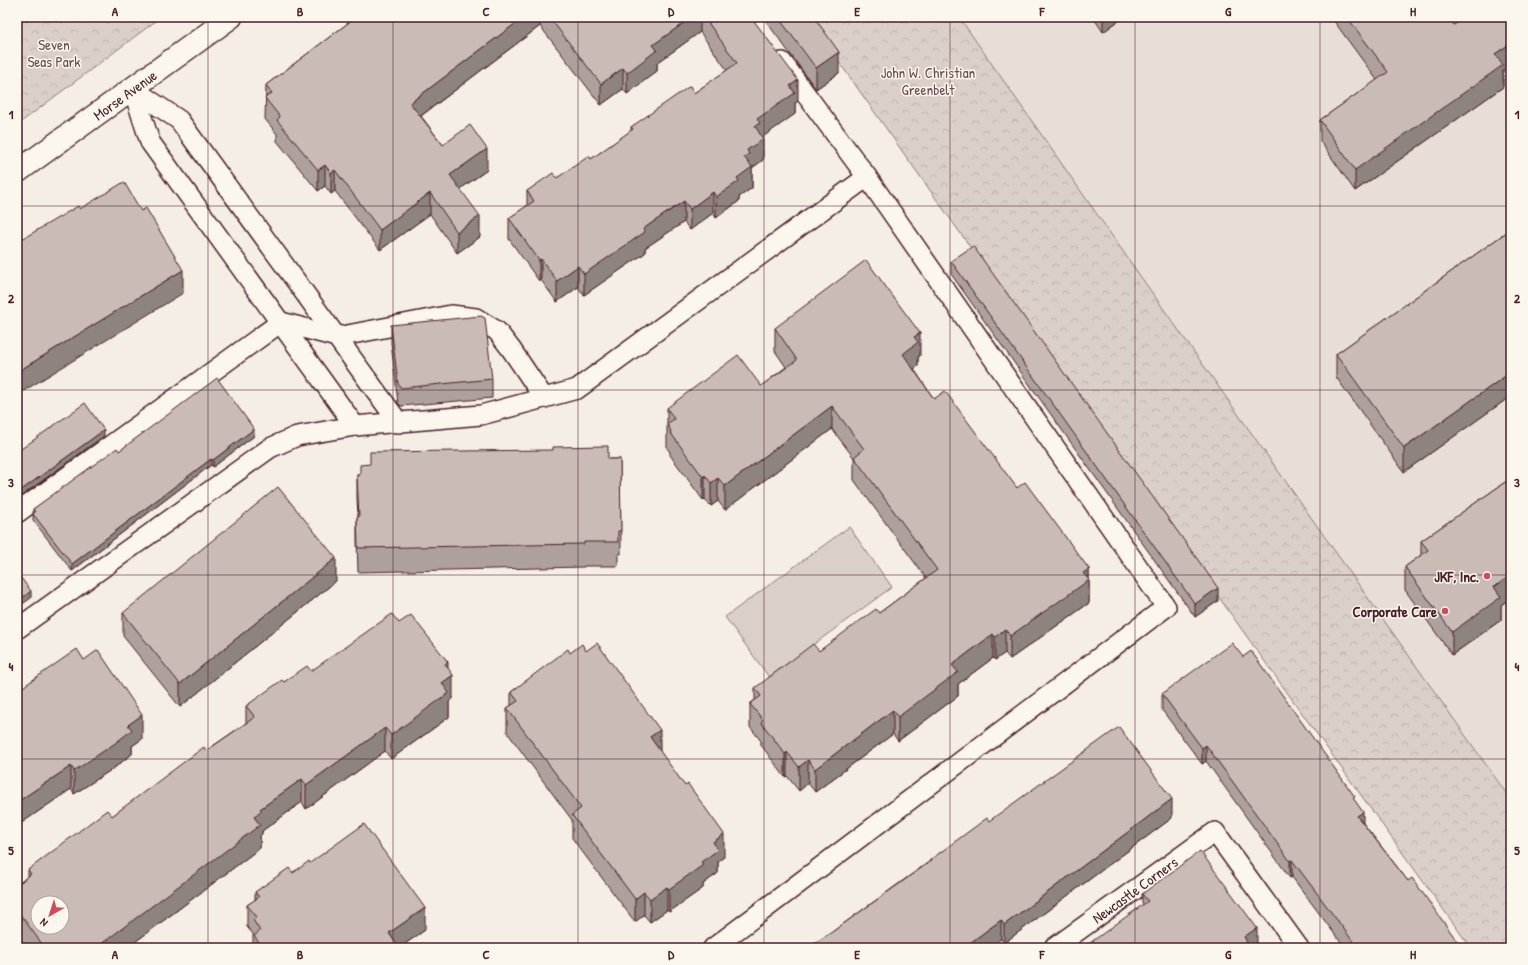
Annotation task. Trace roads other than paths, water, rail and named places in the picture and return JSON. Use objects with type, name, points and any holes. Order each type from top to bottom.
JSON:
[{"type":"street","name":"Morse Avenue","points":[[17,172],[134,89],[231,17]]},
{"type":"lane","points":[[713,948],[1166,607],[867,177],[773,49]]},
{"type":"lane","points":[[134,89],[150,142],[355,426]]},
{"type":"lane","points":[[134,89],[179,120],[399,422]]},
{"type":"lane","points":[[17,629],[270,448],[297,436],[355,426],[481,415],[577,389],[867,177]]},
{"type":"lane","points":[[281,322],[337,337],[451,315],[476,318],[497,331],[544,398]]},
{"type":"lane","points":[[17,513],[281,322]]},
{"type":"lane","name":"Newcastle Corners","points":[[1054,948],[1215,832],[1299,948]]},
{"type":"place","name":"JKF, Inc.","points":[[1487,576]]},
{"type":"place","name":"Corporate Care","points":[[1445,611]]},
{"type":"park label","name":"Seven Seas Park","points":[[54,52]]},
{"type":"park label","name":"John W. Christian Greenbelt","points":[[928,80]]}]
